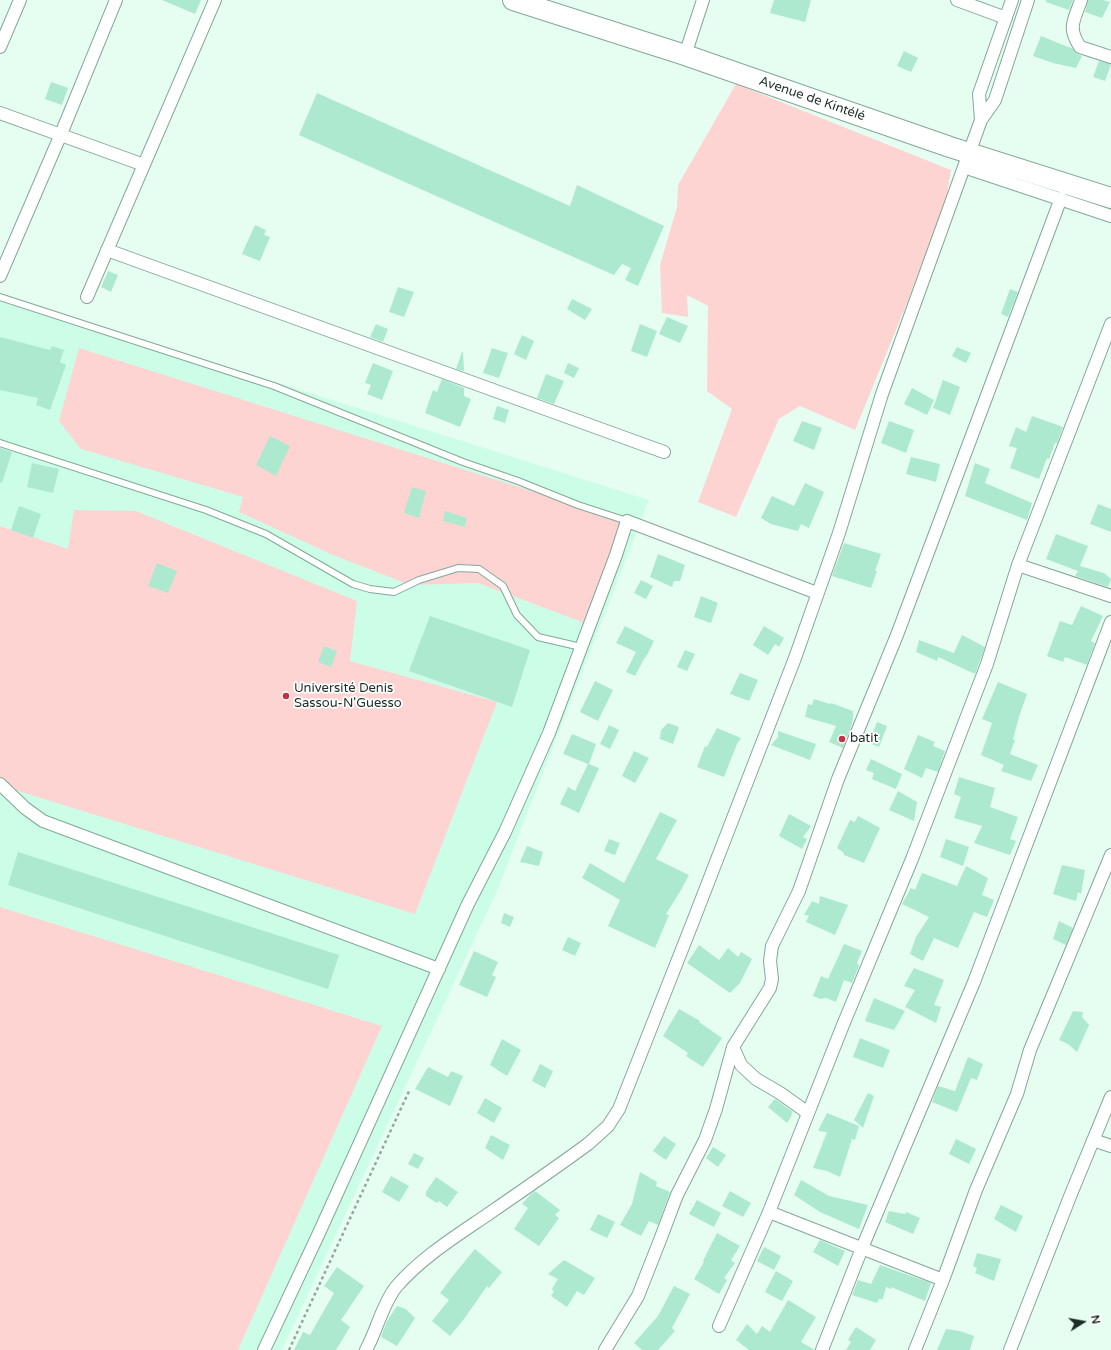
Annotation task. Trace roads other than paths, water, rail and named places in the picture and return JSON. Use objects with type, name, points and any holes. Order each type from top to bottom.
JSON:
[{"type":"main road","name":"Avenue de Kintélé","points":[[513,0],[685,55],[966,160],[1111,198]]},
{"type":"street","points":[[0,47],[20,0]]},
{"type":"street","points":[[0,276],[61,134],[116,0]]},
{"type":"street","points":[[87,297],[215,0]]},
{"type":"street","points":[[685,55],[703,0]]},
{"type":"street","points":[[957,0],[1006,18]]},
{"type":"street","points":[[980,120],[979,94],[1012,0]]},
{"type":"street","points":[[366,1350],[374,1336],[387,1300],[413,1269],[449,1241],[588,1144],[608,1126],[619,1109],[795,658],[839,534],[882,394],[980,120],[995,100],[1028,0]]},
{"type":"street","points":[[1081,0],[1072,28],[1073,37],[1080,47],[1111,56]]},
{"type":"street","points":[[0,113],[144,165]]},
{"type":"street","points":[[966,160],[1111,216]]},
{"type":"street","points":[[605,1350],[638,1296],[677,1195],[705,1140],[716,1109],[733,1047],[770,988],[772,979],[770,961],[772,946],[799,891],[838,779],[897,635],[1062,198]]},
{"type":"street","points":[[107,250],[664,452]]},
{"type":"street","points":[[719,1326],[769,1212],[909,866],[987,664],[1018,565],[1111,324]]},
{"type":"street","points":[[264,1350],[319,1233],[468,904],[505,832],[549,734],[616,556],[627,521],[817,593]]},
{"type":"street","points":[[1018,565],[1111,596]]},
{"type":"street","points":[[822,1350],[862,1248],[974,982],[1111,622]]},
{"type":"street","points":[[0,784],[25,808],[43,821],[439,969]]},
{"type":"street","points":[[915,1350],[943,1280],[976,1190],[1017,1094],[1030,1050],[1111,855]]},
{"type":"street","points":[[733,1047],[741,1065],[756,1079],[780,1093],[808,1113]]},
{"type":"street","points":[[1010,1350],[1111,1097]]},
{"type":"street","points":[[1093,1140],[1111,1146]]},
{"type":"street","points":[[769,1212],[943,1280]]},
{"type":"lane","points":[[0,297],[274,386],[463,462],[518,481],[578,505],[627,521]]},
{"type":"lane","points":[[0,443],[206,510],[266,534],[353,584],[370,590],[394,592],[419,580],[458,568],[479,569],[504,586],[517,615],[538,637],[581,647]]},
{"type":"place","name":"Université Denis Sassou-N'Guesso","points":[[286,696]]},
{"type":"place","name":"batit","points":[[842,739]]}]
